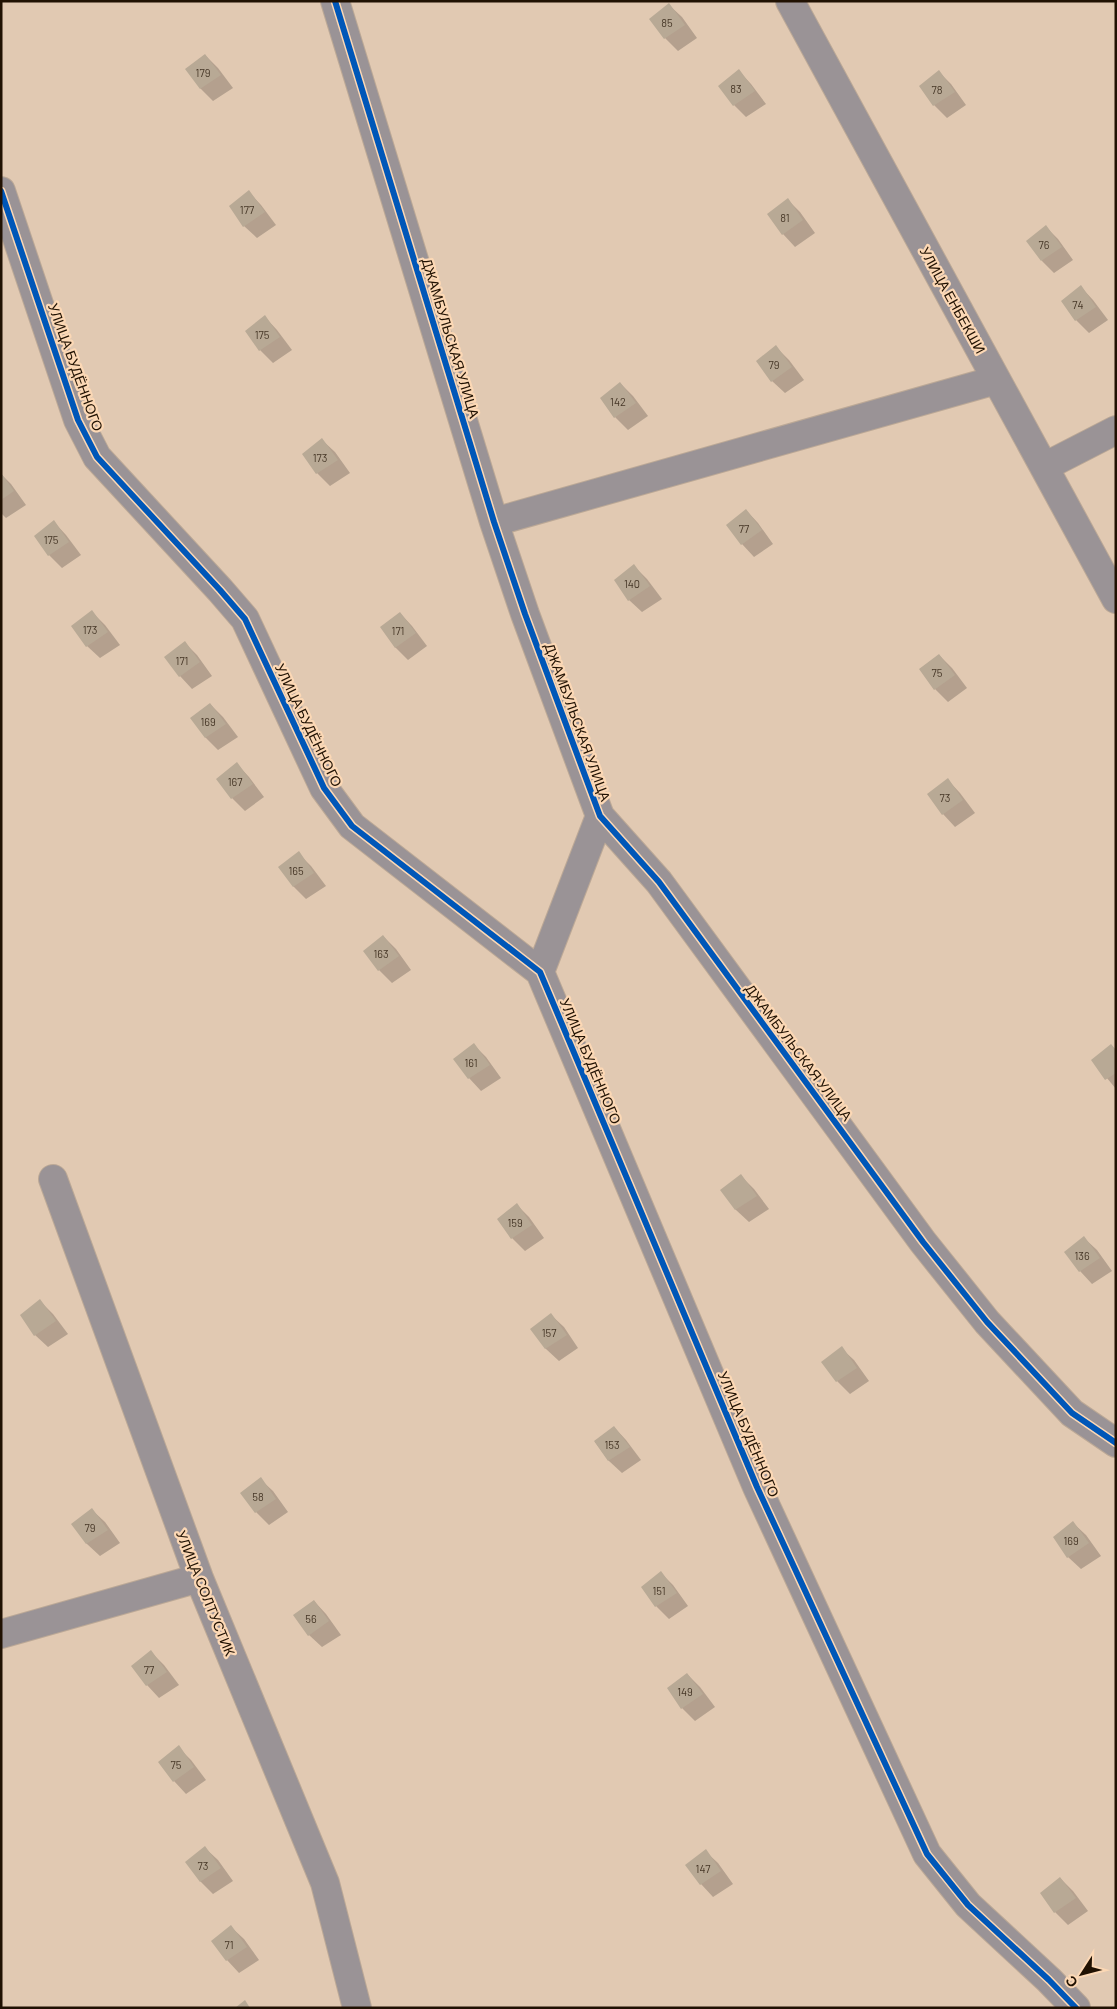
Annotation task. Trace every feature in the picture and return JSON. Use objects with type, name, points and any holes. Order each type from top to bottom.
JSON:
[{"type":"street","name":"ДЖАМБУЛЬСКАЯ УЛИЦА","points":[[335,1],[494,522],[525,614],[600,816],[659,882],[923,1242],[987,1322],[1072,1413],[1116,1443]]},
{"type":"street","name":"УЛИЦА ЕНБЕКШИ","points":[[790,1],[1116,599]]},
{"type":"street","name":"УЛИЦА БУДЁННОГО","points":[[1,191],[78,420],[97,457],[220,590],[244,619],[324,788],[352,826],[540,972],[757,1487],[927,1854],[968,1905],[1049,1980],[1076,2008]]},
{"type":"street","points":[[494,522],[996,380]]},
{"type":"street","points":[[1044,467],[1116,430]]},
{"type":"street","points":[[540,972],[600,816]]},
{"type":"street","name":"УЛИЦА СОЛТУСТИК","points":[[52,1179],[199,1578],[325,1883],[357,2008]]},
{"type":"street","points":[[1,1634],[199,1578]]},
{"type":"building","points":[[669,3],[685,25],[664,39],[649,19]]},
{"type":"building","points":[[205,54],[221,75],[200,89],[185,69]]},
{"type":"building","points":[[739,69],[755,91],[733,106],[718,86]]},
{"type":"building","points":[[939,70],[955,92],[933,106],[919,86]]},
{"type":"building","points":[[249,190],[265,212],[243,227],[229,206]]},
{"type":"building","points":[[788,198],[803,220],[782,235],[767,214]]},
{"type":"building","points":[[1046,225],[1062,247],[1041,261],[1026,241]]},
{"type":"building","points":[[1081,285],[1096,307],[1075,321],[1061,301]]},
{"type":"building","points":[[265,315],[280,337],[259,351],[245,331]]},
{"type":"building","points":[[776,345],[792,367],[771,382],[756,361]]},
{"type":"building","points":[[620,382],[636,403],[614,418],[600,398]]},
{"type":"building","points":[[322,438],[338,460],[316,474],[302,454]]},
{"type":"building","points":[[1,473],[14,491],[1,500]]},
{"type":"building","points":[[746,509],[762,530],[741,545],[726,525]]},
{"type":"building","points":[[54,520],[69,542],[48,556],[34,536]]},
{"type":"building","points":[[634,564],[650,586],[628,601],[614,580]]},
{"type":"building","points":[[92,610],[108,632],[86,647],[71,626]]},
{"type":"building","points":[[400,612],[416,633],[395,648],[380,627]]},
{"type":"building","points":[[185,641],[200,662],[179,677],[164,657]]},
{"type":"building","points":[[939,654],[955,675],[934,690],[919,669]]},
{"type":"building","points":[[210,703],[226,724],[205,738],[190,718]]},
{"type":"building","points":[[237,762],[253,784],[231,799],[216,779]]},
{"type":"building","points":[[948,778],[963,800],[942,815],[927,794]]},
{"type":"building","points":[[299,851],[314,873],[293,887],[278,867]]},
{"type":"building","points":[[383,935],[399,956],[378,971],[363,951]]},
{"type":"building","points":[[474,1043],[490,1065],[468,1079],[453,1059]]},
{"type":"building","points":[[1111,1044],[1116,1050],[1116,1073],[1105,1080],[1091,1060]]},
{"type":"building","points":[[741,1174],[757,1196],[735,1210],[720,1190]]},
{"type":"building","points":[[517,1203],[532,1225],[511,1239],[497,1219]]},
{"type":"building","points":[[1084,1236],[1100,1258],[1079,1272],[1064,1252]]},
{"type":"building","points":[[40,1299],[56,1321],[34,1336],[20,1315]]},
{"type":"building","points":[[551,1313],[567,1335],[545,1349],[530,1329]]},
{"type":"building","points":[[842,1346],[857,1368],[836,1382],[821,1362]]},
{"type":"building","points":[[614,1426],[630,1447],[608,1461],[594,1441]]},
{"type":"building","points":[[261,1477],[276,1499],[255,1513],[240,1493]]},
{"type":"building","points":[[92,1508],[108,1530],[86,1544],[71,1524]]},
{"type":"building","points":[[1073,1521],[1089,1543],[1067,1558],[1053,1537]]},
{"type":"building","points":[[661,1571],[677,1593],[655,1607],[641,1587]]},
{"type":"building","points":[[314,1600],[329,1621],[308,1636],[293,1615]]},
{"type":"building","points":[[151,1650],[167,1672],[146,1686],[131,1666]]},
{"type":"building","points":[[687,1673],[703,1694],[681,1709],[667,1688]]},
{"type":"building","points":[[179,1745],[194,1767],[173,1782],[158,1762]]},
{"type":"building","points":[[205,1846],[221,1868],[200,1882],[185,1862]]},
{"type":"building","points":[[706,1849],[721,1871],[700,1885],[685,1865]]},
{"type":"building","points":[[1060,1877],[1076,1898],[1054,1913],[1040,1893]]},
{"type":"building","points":[[231,1925],[247,1947],[226,1961],[211,1941]]},
{"type":"building","points":[[245,2000],[250,2008],[235,2008]]},
{"type":"cycle path","points":[[335,1],[494,522],[525,614],[600,816],[659,882],[923,1242],[987,1322],[1072,1413],[1116,1443]]},
{"type":"cycle path","points":[[1,191],[78,420],[97,457],[245,619],[324,788],[352,826],[540,972],[757,1487],[927,1854],[968,1905],[1049,1980],[1076,2008]]}]
